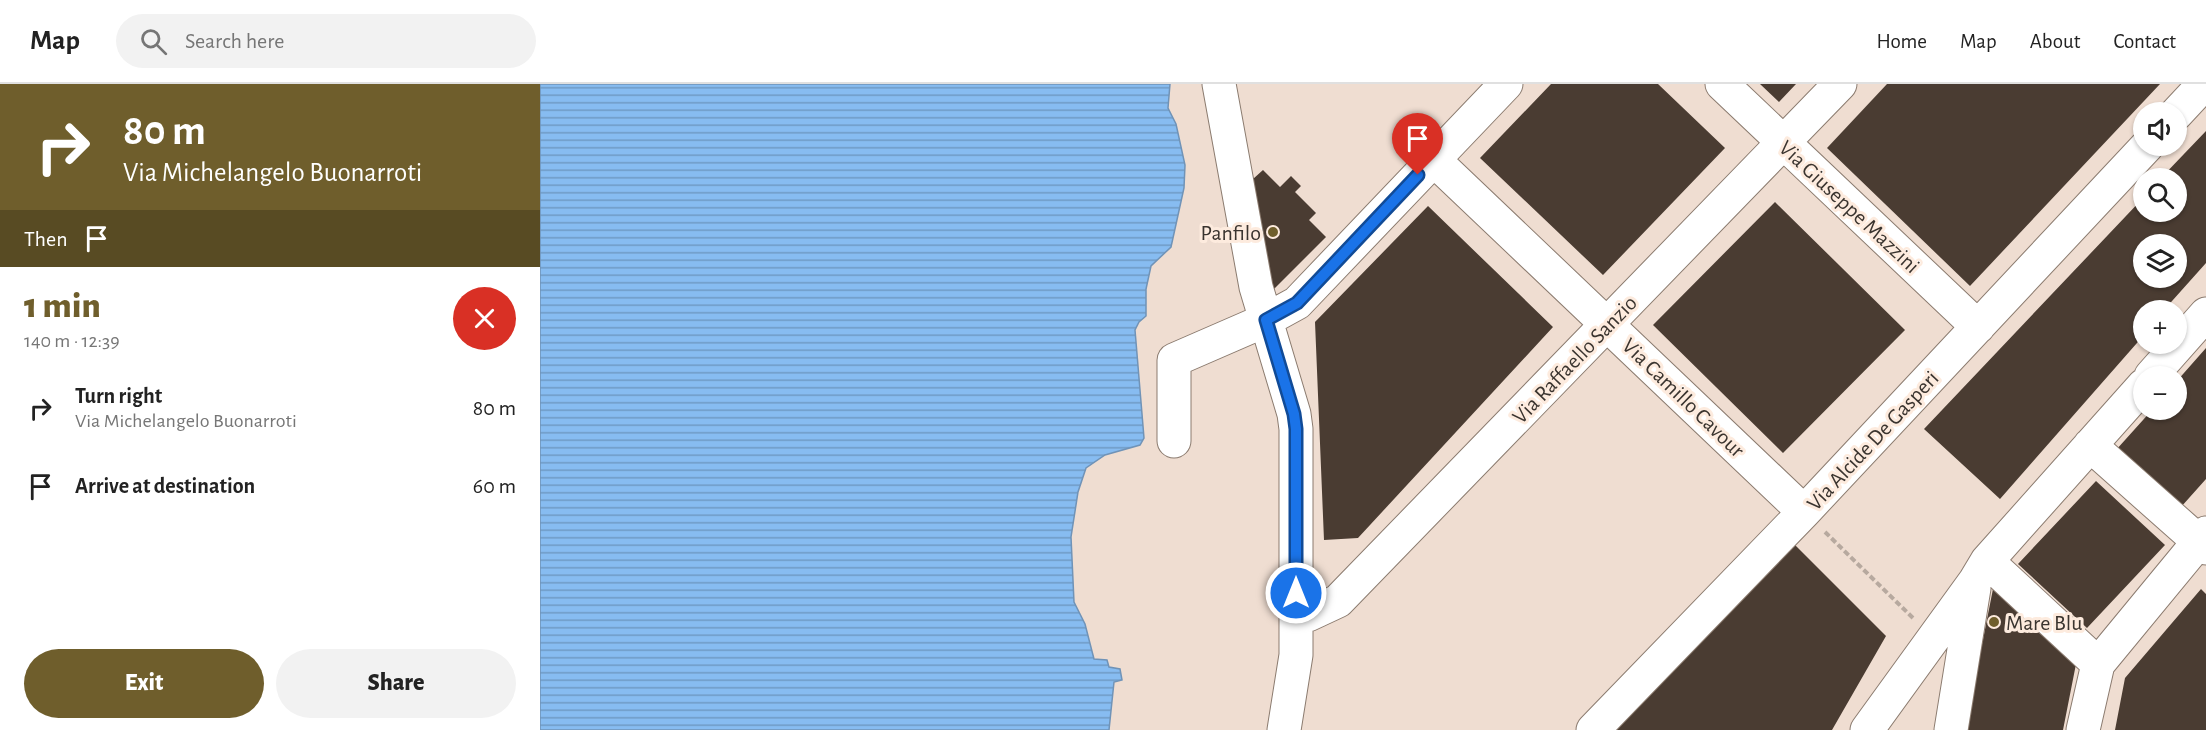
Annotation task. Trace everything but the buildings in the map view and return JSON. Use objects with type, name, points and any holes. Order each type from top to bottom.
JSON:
[{"type":"street","points":[[1219,84],[1256,287],[1294,414],[1296,429],[1295,673],[1284,730]]},
{"type":"street","points":[[1174,441],[1174,360],[1266,320],[1297,303],[1506,84]]},
{"type":"street","name":"Via Giuseppe Mazzini","points":[[1722,84],[1978,327]]},
{"type":"street","name":"Via Raffaello Sanzio","points":[[1296,617],[1308,615],[1338,601],[1840,84]]},
{"type":"street","points":[[2187,102],[2204,84]]},
{"type":"street","name":"Via Alcide De Gasperi","points":[[1593,730],[1804,512],[2138,156]]},
{"type":"street","name":"Via Camillo Cavour","points":[[1433,159],[1804,512]]},
{"type":"street","points":[[2160,366],[2206,314]]},
{"type":"street","points":[[1867,730],[1981,571],[2133,397]]},
{"type":"street","points":[[2083,730],[2098,664],[2204,541],[2090,445]]},
{"type":"street","points":[[1981,571],[2098,664]]},
{"type":"street","points":[[1952,720],[1981,571]]},
{"type":"street","points":[[1895,693],[1916,677],[1933,675],[1948,684],[1953,692],[1952,720]]},
{"type":"path","points":[[1804,512],[1934,638]]},
{"type":"water","points":[[540,84],[1170,84],[1168,108],[1176,124],[1185,165],[1184,188],[1171,247],[1151,266],[1146,289],[1146,316],[1135,330],[1144,438],[1140,445],[1105,455],[1086,468],[1078,492],[1071,537],[1074,602],[1085,624],[1094,659],[1107,660],[1109,667],[1120,669],[1122,680],[1114,682],[1109,730],[540,730]]},
{"type":"place","name":"Panfilo","points":[[1273,232]]},
{"type":"place","name":"Mare Blu","points":[[1994,622]]},
{"type":"route","points":[[1296,593],[1296,429],[1294,414],[1266,320],[1297,303],[1418,175]]}]
